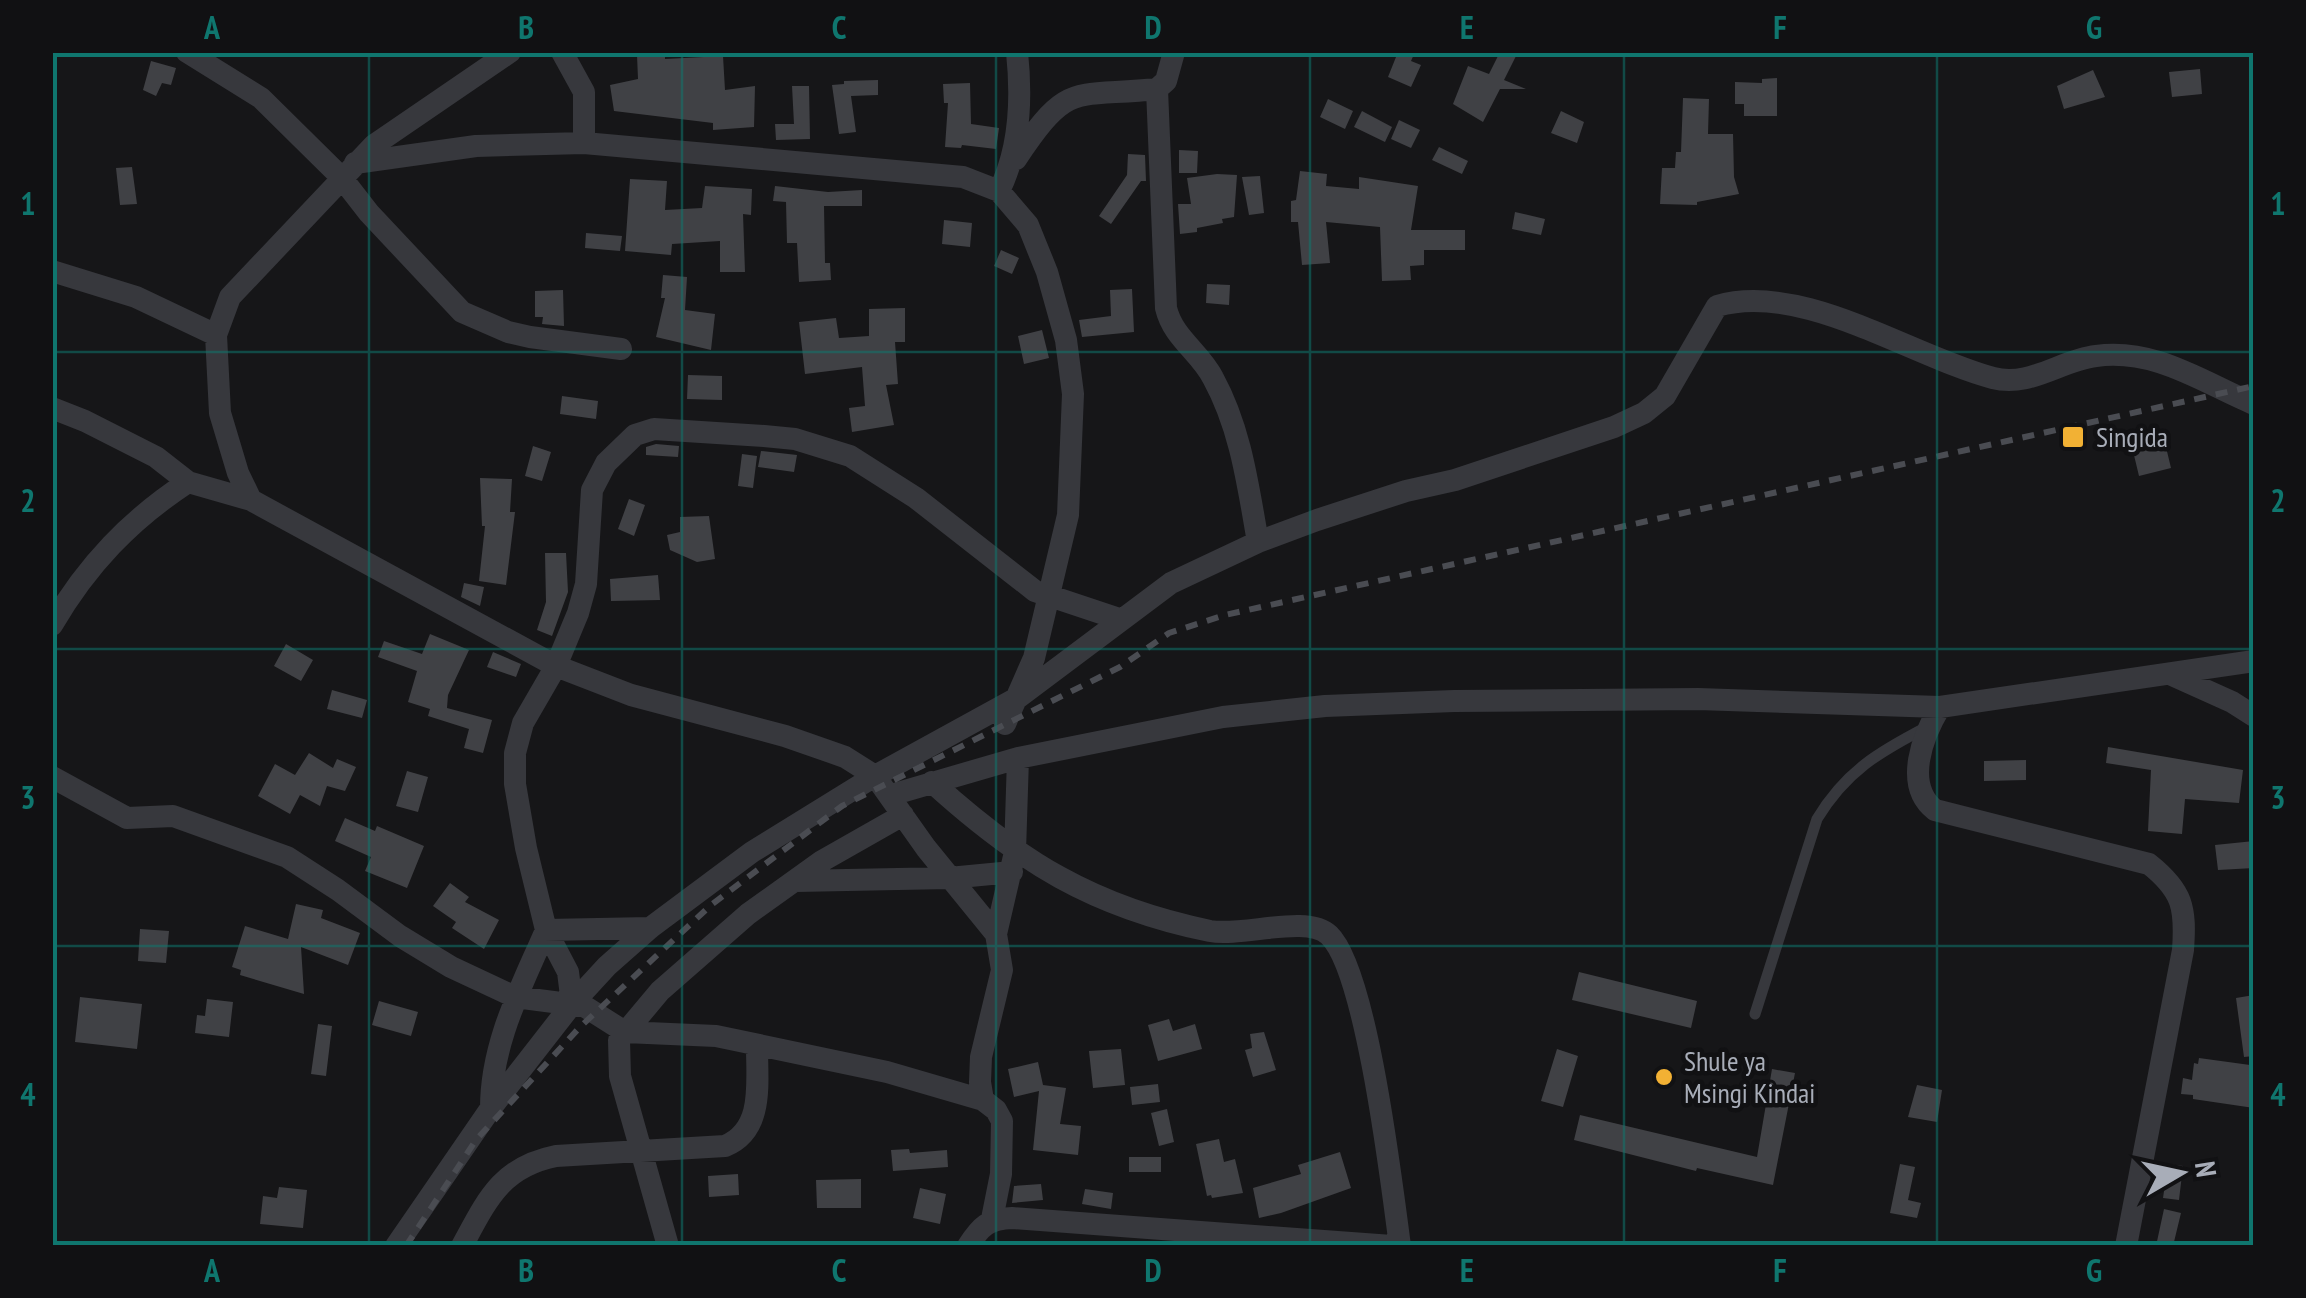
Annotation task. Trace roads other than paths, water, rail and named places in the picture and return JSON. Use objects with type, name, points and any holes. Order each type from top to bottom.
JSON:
[{"type":"street","points":[[187,52],[260,98],[348,170],[369,213],[462,312],[508,332],[621,349]]},
{"type":"street","points":[[250,500],[220,412],[216,336],[230,297],[348,170],[402,124],[510,52]]},
{"type":"street","points":[[562,52],[584,92],[584,143]]},
{"type":"street","points":[[1012,166],[1020,104],[1017,52]]},
{"type":"street","points":[[999,192],[1012,166],[1052,110],[1065,99],[1158,89],[1166,82],[1174,52]]},
{"type":"street","points":[[1158,89],[1166,308],[1175,333],[1204,362],[1228,411],[1244,461],[1258,542]]},
{"type":"street","points":[[348,170],[476,146],[584,143],[929,174],[962,178],[999,192],[1028,225],[1047,272],[1072,365],[1068,515],[1034,658],[1005,724]]},
{"type":"street","points":[[52,270],[136,297],[216,336]]},
{"type":"street","points":[[668,1246],[617,1062],[619,1040],[625,1032],[660,990],[693,959],[793,881],[860,838],[890,795],[1171,583],[1258,542],[1388,497],[1456,480],[1614,427],[1644,413],[1665,396],[1717,306],[1727,303],[1800,305],[1996,379],[2021,379],[2093,356],[2140,356],[2168,362],[2254,404]]},
{"type":"street","points":[[52,408],[156,458],[188,482],[250,500],[556,666],[630,696],[815,747],[860,764],[890,795],[949,878],[996,934]]},
{"type":"street","points":[[572,1004],[568,972],[546,930],[518,813],[515,753],[524,723],[556,666],[586,584],[592,490],[606,463],[635,435],[654,429],[795,439],[850,456],[916,498],[1021,582],[1048,597],[1119,619]]},
{"type":"street","points":[[52,626],[92,565],[132,522],[188,482]]},
{"type":"street","points":[[396,1246],[490,1108],[572,1004],[650,928],[752,852],[890,795],[1018,758],[1224,717],[1325,706],[1454,700],[1698,699],[1934,717],[2254,661]]},
{"type":"street","points":[[2171,675],[2254,716]]},
{"type":"street","points":[[1934,717],[1918,760],[1923,796],[1934,810],[2150,864],[2170,880],[2179,895],[2186,918],[2183,950],[2126,1246]]},
{"type":"street","points":[[983,1100],[982,1058],[1002,970],[996,934],[1013,862],[1018,758]]},
{"type":"street","points":[[52,778],[127,818],[172,816],[287,857],[400,936],[451,967],[516,998],[572,1004],[596,1012],[625,1032],[692,1034],[886,1072],[983,1100],[1002,1121],[1004,1146],[992,1219]]},
{"type":"street","points":[[932,782],[1013,862],[1146,916],[1216,932],[1309,925],[1328,934],[1340,952],[1356,995],[1369,1048],[1400,1246]]},
{"type":"street","points":[[793,881],[949,878],[1013,862]]},
{"type":"street","points":[[546,930],[650,928]]},
{"type":"street","points":[[490,1108],[490,1078],[516,998],[546,930]]},
{"type":"street","points":[[462,1246],[496,1188],[515,1169],[532,1161],[556,1156],[724,1146],[741,1139],[751,1123],[757,1090],[757,1047]]},
{"type":"street","points":[[968,1246],[980,1226],[992,1219],[1392,1246]]},
{"type":"lane","points":[[1755,1014],[1817,819],[1845,780],[1876,754],[1934,717]]},
{"type":"railway","points":[[406,1246],[476,1140],[580,1027],[711,905],[842,806],[1120,667],[1169,633],[1225,615],[2254,386]]},
{"type":"place","name":"Singida","points":[[2073,437]]},
{"type":"place","name":"Shule ya Msingi Kindai","points":[[1664,1077]]}]
